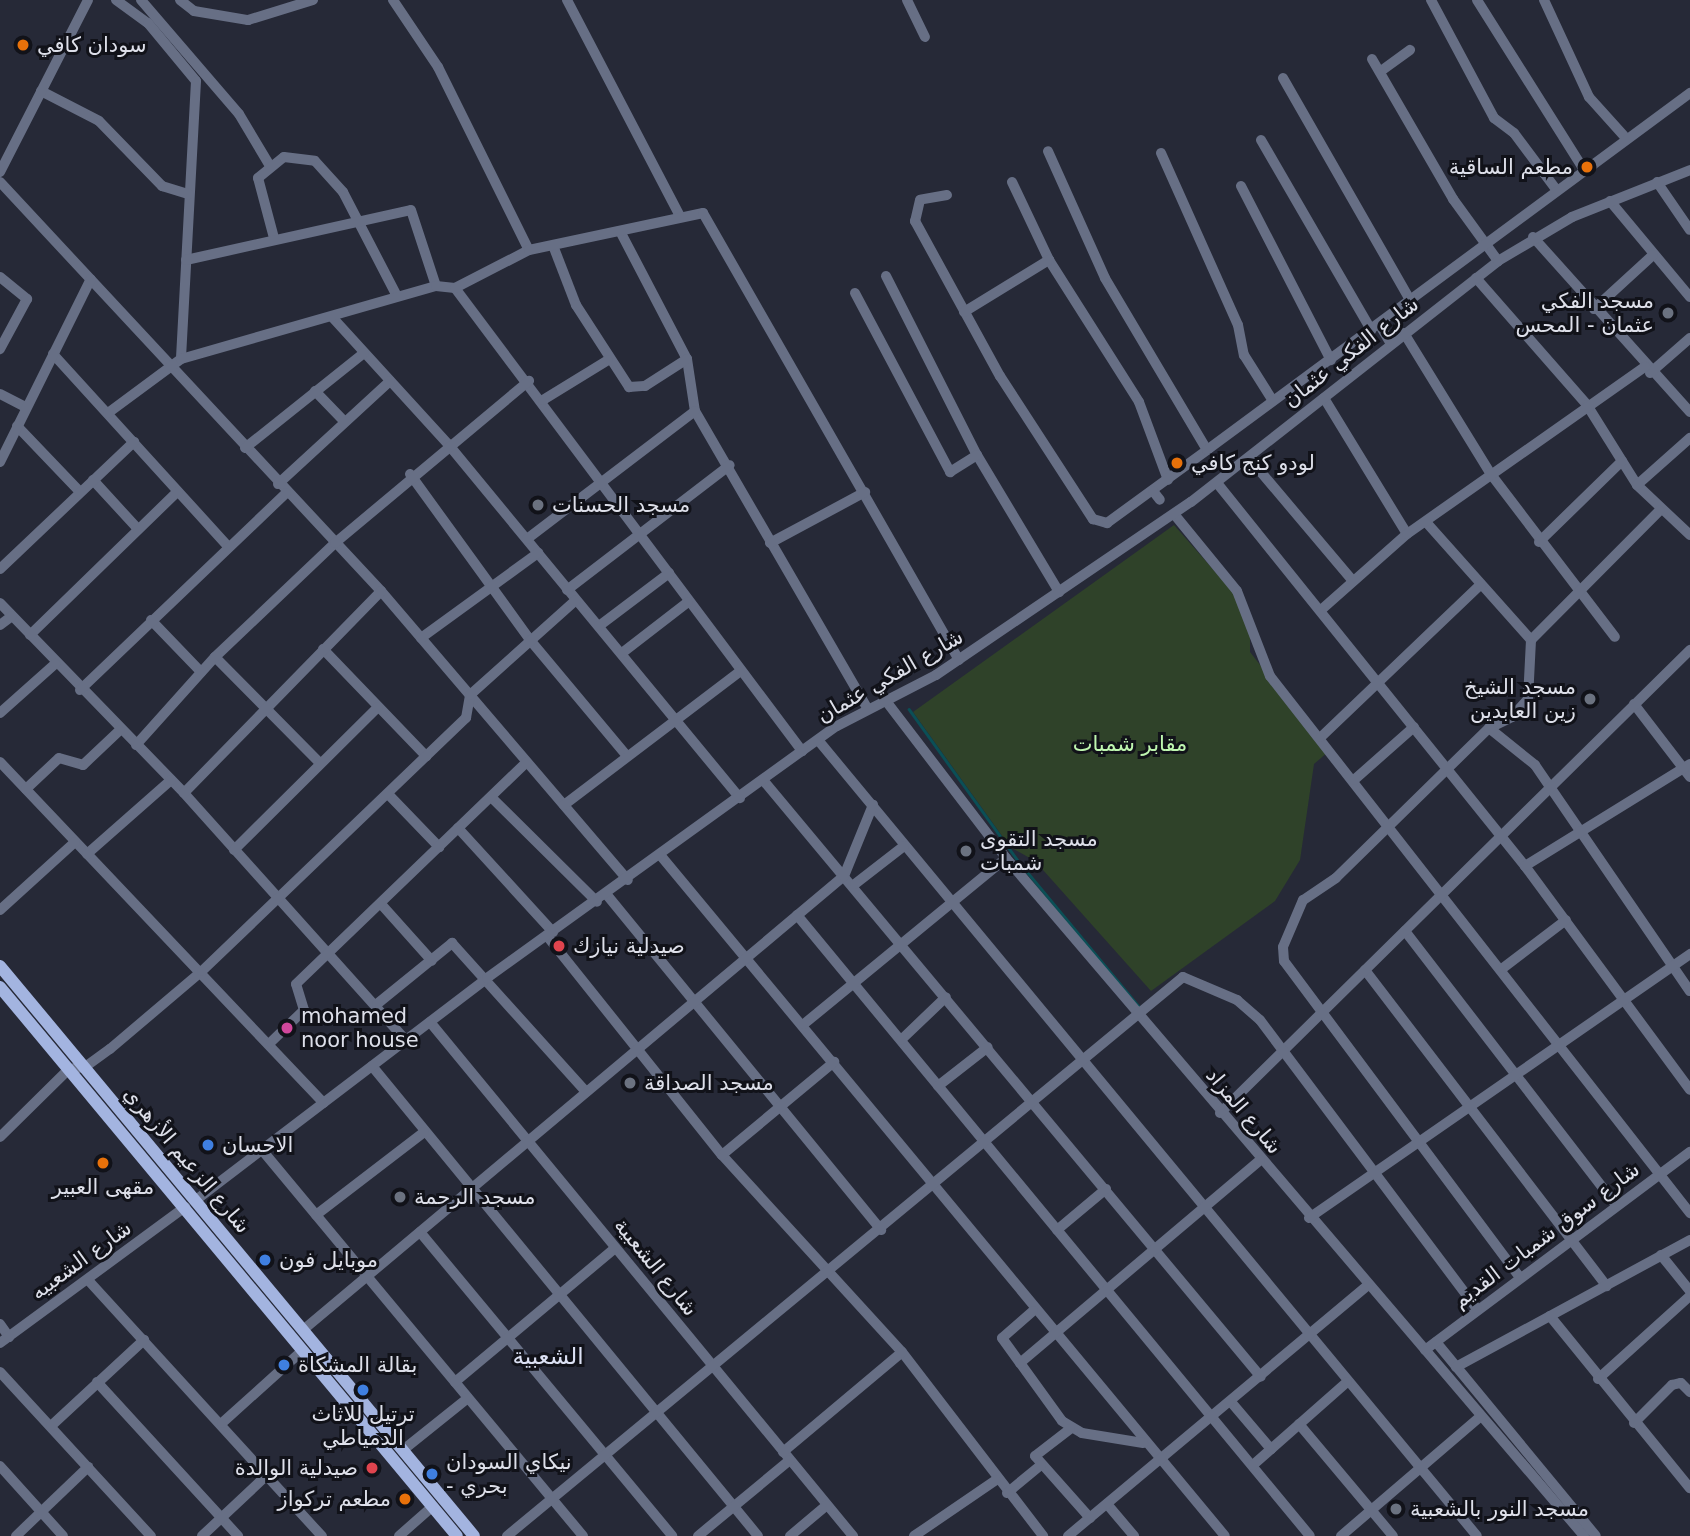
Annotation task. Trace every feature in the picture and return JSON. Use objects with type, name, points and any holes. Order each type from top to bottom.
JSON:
[{"type":"main road","name":"شارع الزعيم الأزهري","points":[[0,966],[85,1067],[303,1350],[457,1536]]},
{"type":"main road","name":"شارع الزعيم الأزهري","points":[[0,987],[69,1069],[303,1330],[474,1536]]},
{"type":"street","points":[[0,172],[88,0]]},
{"type":"street","points":[[116,0],[148,23],[194,73],[181,359]]},
{"type":"street","points":[[141,0],[239,114],[270,166]]},
{"type":"street","points":[[180,0],[194,11],[248,20],[292,3],[313,0]]},
{"type":"street","points":[[393,0],[438,67],[529,250]]},
{"type":"street","points":[[567,0],[680,216]]},
{"type":"street","points":[[907,0],[925,37]]},
{"type":"street","points":[[1431,0],[1494,118],[1514,133],[1555,188]]},
{"type":"street","points":[[1477,0],[1583,168]]},
{"type":"street","points":[[1544,0],[1590,99],[1624,136]]},
{"type":"street","points":[[1381,71],[1410,50]]},
{"type":"street","points":[[1372,58],[1452,199],[1486,242],[1497,261]]},
{"type":"street","points":[[1283,78],[1410,300]]},
{"type":"street","points":[[41,91],[99,121],[162,186],[189,194]]},
{"type":"street","points":[[947,195],[926,197],[913,215],[964,312],[1093,519],[1107,523],[1331,360],[1624,136],[1690,93]]},
{"type":"street","points":[[1261,140],[1375,327],[1391,344]]},
{"type":"street","points":[[1048,150],[1105,278],[1207,450]]},
{"type":"street","points":[[1161,153],[1238,325],[1244,355],[1273,401]]},
{"type":"street","points":[[274,238],[257,185],[270,166],[284,157],[315,161],[330,173],[397,296]]},
{"type":"street","name":"شارع الفكي عثمان","points":[[190,1204],[487,978],[628,880],[802,751],[867,708],[886,701],[959,660],[1217,483],[1497,261],[1533,237],[1657,181],[1690,170]]},
{"type":"street","points":[[1657,181],[1690,230]]},
{"type":"street","points":[[0,182],[286,493],[381,591],[628,880]]},
{"type":"street","points":[[1012,182],[1049,260],[1139,402],[1168,480]]},
{"type":"street","points":[[1241,187],[1331,360]]},
{"type":"street","points":[[1611,201],[1690,297]]},
{"type":"street","points":[[186,260],[274,238],[411,210],[436,286]]},
{"type":"street","points":[[108,413],[170,364],[181,359],[333,317],[397,296],[436,286],[454,288],[529,250],[554,248],[680,216],[703,213],[959,660]]},
{"type":"street","points":[[621,233],[687,359],[695,411],[730,466],[770,543],[867,708]]},
{"type":"street","points":[[1533,237],[1648,370],[1690,412]]},
{"type":"street","points":[[554,248],[608,360],[624,382],[638,389],[687,359]]},
{"type":"street","points":[[1594,309],[1653,255]]},
{"type":"street","points":[[964,312],[1049,260]]},
{"type":"street","points":[[886,276],[977,455],[1059,592]]},
{"type":"street","points":[[0,277],[27,299],[0,349]]},
{"type":"street","points":[[1476,278],[1587,405],[1637,485],[1659,511],[1690,535]]},
{"type":"street","points":[[0,462],[25,407],[91,279]]},
{"type":"street","points":[[454,288],[529,381],[738,672],[802,751]]},
{"type":"street","points":[[855,293],[950,472],[977,455]]},
{"type":"street","points":[[333,317],[448,444],[740,798]]},
{"type":"street","points":[[1404,334],[1490,473],[1539,542],[1615,637]]},
{"type":"street","points":[[1321,610],[1408,534],[1490,473],[1587,405],[1648,370],[1690,338]]},
{"type":"street","points":[[245,447],[365,353]]},
{"type":"street","points":[[52,354],[228,545]]},
{"type":"street","points":[[543,400],[608,360]]},
{"type":"street","points":[[278,484],[390,381]]},
{"type":"street","points":[[136,745],[215,657],[335,543],[410,474],[529,381]]},
{"type":"street","points":[[315,391],[344,421]]},
{"type":"street","points":[[0,394],[25,407]]},
{"type":"street","points":[[1324,398],[1408,534]]},
{"type":"street","points":[[527,539],[695,411]]},
{"type":"street","points":[[18,426],[80,492]]},
{"type":"street","points":[[1637,485],[1690,438]]},
{"type":"street","points":[[0,569],[134,442]]},
{"type":"street","points":[[1249,458],[1353,581]]},
{"type":"street","points":[[1539,542],[1622,461]]},
{"type":"street","points":[[568,590],[730,466]]},
{"type":"street","points":[[410,474],[530,640],[626,756]]},
{"type":"street","points":[[93,480],[137,528]]},
{"type":"street","points":[[1217,483],[1321,610],[1498,836],[1525,866],[1626,999],[1690,1090]]},
{"type":"street","points":[[30,635],[178,491]]},
{"type":"street","points":[[1153,491],[1160,500]]},
{"type":"street","points":[[770,543],[865,492]]},
{"type":"street","points":[[80,690],[228,545],[286,493]]},
{"type":"street","points":[[1518,1276],[1421,1139],[1325,1010],[1292,972],[1283,947],[1303,900],[1392,826],[1489,728],[1513,718],[1528,699],[1531,639],[1579,594],[1659,511]]},
{"type":"street","points":[[1174,514],[1237,591],[1261,660],[1503,968],[1690,1213]]},
{"type":"street","points":[[1426,522],[1531,639]]},
{"type":"street","points":[[421,638],[538,553]]},
{"type":"street","points":[[599,626],[669,573]]},
{"type":"street","points":[[1321,737],[1481,584]]},
{"type":"street","points":[[184,793],[264,706],[381,591]]},
{"type":"street","points":[[0,1137],[69,1069],[85,1067],[202,971],[466,718],[470,695],[576,600]]},
{"type":"street","points":[[622,653],[688,602]]},
{"type":"street","points":[[0,603],[119,731],[184,793],[330,951],[406,1040]]},
{"type":"street","points":[[0,625],[12,616]]},
{"type":"street","points":[[151,620],[201,672]]},
{"type":"street","points":[[323,649],[426,756]]},
{"type":"street","points":[[1223,1111],[1498,836],[1690,650]]},
{"type":"street","points":[[215,657],[319,762]]},
{"type":"street","points":[[0,713],[55,664]]},
{"type":"street","points":[[564,805],[738,672]]},
{"type":"street","name":"شارع المزاد","points":[[886,701],[1006,858],[1138,1016],[1223,1111],[1260,1160],[1312,1215],[1368,1286],[1584,1536]]},
{"type":"street","points":[[1525,866],[1688,770],[1634,704]]},
{"type":"street","points":[[234,850],[319,762],[378,707]]},
{"type":"street","points":[[1354,780],[1414,727]]},
{"type":"street","points":[[1489,728],[1516,744],[1690,991]]},
{"type":"street","points":[[26,789],[59,758],[83,765],[119,731]]},
{"type":"street","points":[[818,740],[950,903],[1084,1061],[1201,1208],[1477,1536]]},
{"type":"street","points":[[0,762],[271,1042],[324,1103]]},
{"type":"street","points":[[271,1042],[304,1010],[293,989],[527,762]]},
{"type":"street","points":[[87,854],[170,780]]},
{"type":"street","points":[[763,780],[844,876],[855,884],[1261,1377]]},
{"type":"street","points":[[388,794],[439,847]]},
{"type":"street","points":[[491,797],[597,902]]},
{"type":"street","points":[[303,1330],[844,876],[873,805]]},
{"type":"street","points":[[458,828],[550,934],[636,1050],[722,1155],[902,1352],[996,1480],[1044,1536]]},
{"type":"street","points":[[0,910],[75,842]]},
{"type":"street","points":[[855,884],[904,846]]},
{"type":"street","points":[[661,856],[936,1185],[1033,1311],[1224,1536]]},
{"type":"street","points":[[804,1024],[1006,858]]},
{"type":"street","points":[[607,895],[881,1230]]},
{"type":"street","points":[[381,904],[432,961]]},
{"type":"street","points":[[797,915],[1310,1536]]},
{"type":"street","points":[[1503,968],[1566,920]]},
{"type":"street","points":[[1405,931],[1616,1205]]},
{"type":"street","points":[[377,1004],[452,943],[487,978],[586,1092]]},
{"type":"street","points":[[1312,1215],[1690,954]]},
{"type":"street","points":[[1365,971],[1607,1286]]},
{"type":"street","points":[[507,1536],[936,1185],[1183,977],[1237,1000],[1284,1049],[1477,1309]]},
{"type":"street","points":[[901,1040],[946,997]]},
{"type":"street","name":"شارع الشعبية","points":[[430,1022],[853,1536]]},
{"type":"street","points":[[938,1086],[988,1047]]},
{"type":"street","points":[[722,1155],[834,1062]]},
{"type":"street","points":[[372,1066],[469,1190],[758,1536]]},
{"type":"street","points":[[316,1215],[424,1132]]},
{"type":"street","points":[[262,1150],[583,1536]]},
{"type":"street","name":"شارع سوق شمبات القديم","points":[[1425,1350],[1518,1276],[1690,1152]]},
{"type":"street","points":[[1020,1363],[1104,1287],[1260,1160]]},
{"type":"street","points":[[1056,1230],[1106,1189]]},
{"type":"street","name":"شارع الشعبيه","points":[[5,1340],[190,1204]]},
{"type":"street","points":[[420,1231],[672,1536]]},
{"type":"street","points":[[1456,1367],[1690,1240]]},
{"type":"street","points":[[455,1382],[615,1248]]},
{"type":"street","points":[[1598,1379],[1690,1294],[1661,1255]]},
{"type":"street","points":[[88,1280],[222,1423],[322,1536]]},
{"type":"street","points":[[1068,1536],[1212,1419],[1368,1286]]},
{"type":"street","points":[[1033,1311],[1002,1338],[1070,1429],[1143,1443]]},
{"type":"street","points":[[1550,1316],[1598,1379],[1690,1488]]},
{"type":"street","points":[[0,1324],[5,1340]]},
{"type":"street","points":[[51,1426],[144,1340]]},
{"type":"street","points":[[1436,1342],[1596,1535]]},
{"type":"street","points":[[222,1423],[303,1350]]},
{"type":"street","points":[[698,1536],[902,1352]]},
{"type":"street","points":[[0,1372],[151,1536]]},
{"type":"street","points":[[97,1382],[238,1536]]},
{"type":"street","points":[[1252,1465],[1347,1382]]},
{"type":"street","points":[[1634,1423],[1672,1385],[1681,1383],[1690,1392]]},
{"type":"street","points":[[403,1450],[468,1398]]},
{"type":"street","points":[[1231,1402],[1271,1449]]},
{"type":"street","points":[[1341,1536],[1481,1416]]},
{"type":"street","points":[[1299,1424],[1393,1536]]},
{"type":"street","points":[[1070,1429],[1035,1456],[1090,1518]]},
{"type":"street","points":[[1007,1493],[1041,1465]]},
{"type":"street","points":[[0,1466],[63,1536]]},
{"type":"street","points":[[16,1536],[88,1467]]},
{"type":"street","points":[[202,1536],[268,1474]]},
{"type":"street","points":[[914,1536],[996,1480]]},
{"type":"street","points":[[1108,1504],[1134,1536]]},
{"type":"street","points":[[790,1536],[827,1505]]},
{"type":"street","points":[[399,1536],[433,1506]]},
{"type":"green space","name":"مقابر شمبات","points":[[1174,525],[1240,600],[1250,625],[1250,652],[1328,752],[1314,764],[1300,860],[1275,901],[1151,991],[1035,861],[1010,847],[913,712]]},
{"type":"waterway","points":[[909,709],[1019,862],[1140,1008]]},
{"type":"place","name":"سودان كافي","points":[[23,45]]},
{"type":"place","name":"مطعم الساقية","points":[[1587,167]]},
{"type":"place","name":"مسجد الفكي عثمان - المحس","points":[[1668,313]]},
{"type":"place","name":"لودو كنج كافي","points":[[1177,463]]},
{"type":"place","name":"مسجد الحسنات","points":[[538,505]]},
{"type":"place","name":"مسجد الشيخ زين العابدين","points":[[1590,699]]},
{"type":"place","name":"مسجد التقوى شمبات","points":[[966,851]]},
{"type":"place","name":"صيدلية نيازك","points":[[559,946]]},
{"type":"place","name":"mohamed noor house","points":[[287,1028]]},
{"type":"place","name":"مسجد الصداقة","points":[[630,1083]]},
{"type":"place","name":"الاحسان","points":[[208,1145]]},
{"type":"place","name":"مقهى العبير","points":[[103,1163]]},
{"type":"place","name":"مسجد الرحمة","points":[[400,1197]]},
{"type":"place","name":"موبايل فون","points":[[265,1260]]},
{"type":"place","name":"بقالة المشكاة","points":[[284,1365]]},
{"type":"place","name":"ترتيل للاثاث الدمياطي","points":[[363,1390]]},
{"type":"place","name":"صيدلية الوالدة","points":[[372,1468]]},
{"type":"place","name":"نيكاي السودان - بحري","points":[[432,1474]]},
{"type":"place","name":"مطعم تركواز","points":[[405,1499]]},
{"type":"place","name":"مسجد النور بالشعبية","points":[[1396,1509]]},
{"type":"district","name":"الشعبية","points":[[548,1356]]}]
